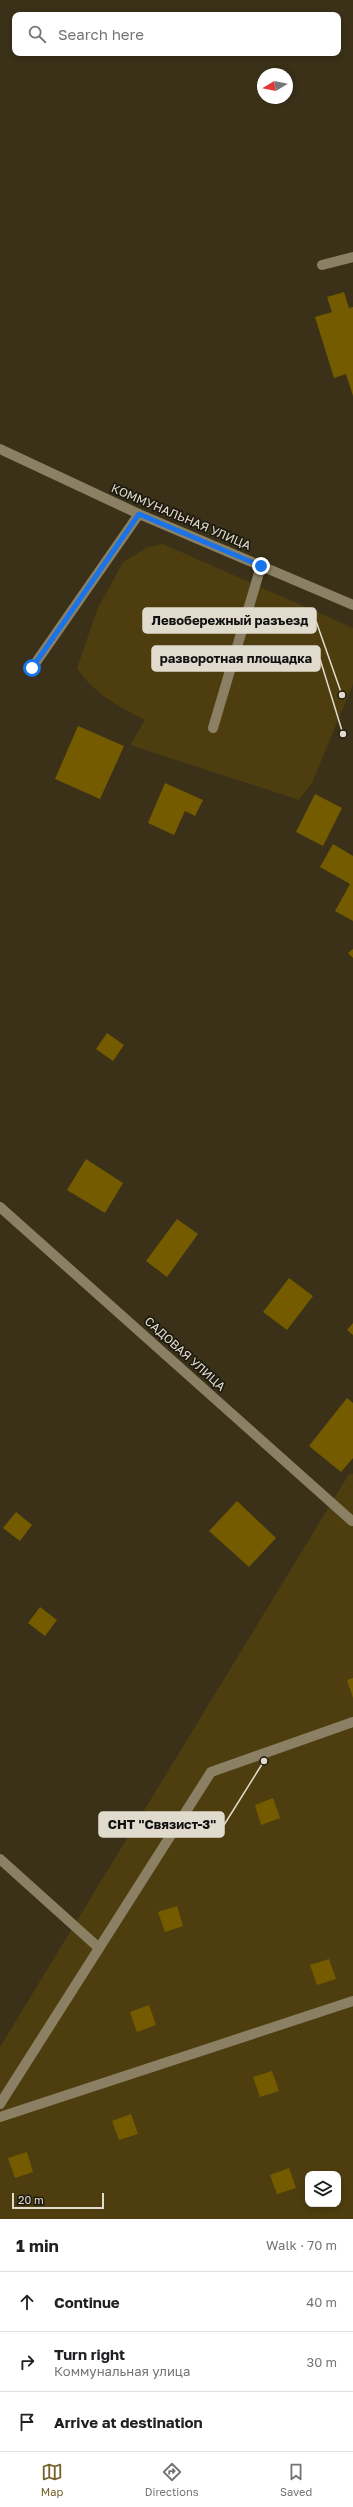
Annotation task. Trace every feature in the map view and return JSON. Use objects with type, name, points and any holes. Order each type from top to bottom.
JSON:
[{"type":"street","points":[[322,265],[353,258]]},
{"type":"street","name":"КОММУНАЛЬНАЯ УЛИЦА","points":[[0,449],[139,514],[353,605]]},
{"type":"street","points":[[32,668],[139,514]]},
{"type":"street","points":[[213,728],[261,566]]},
{"type":"street","name":"САДОВАЯ УЛИЦА","points":[[0,1207],[352,1521]]},
{"type":"street","points":[[0,2104],[211,1772],[353,1722]]},
{"type":"street","points":[[0,1859],[99,1948]]},
{"type":"street","points":[[0,2117],[353,2001]]},
{"type":"shaded area","points":[[163,544],[353,628],[353,684],[312,783],[299,800],[130,745],[145,720],[98,692],[83,677],[77,668],[98,608],[123,562],[148,547]]},
{"type":"shaded area","points":[[349,1474],[353,1474],[353,2219],[0,2219],[0,2047]]},
{"type":"building","points":[[344,292],[349,308],[353,307],[353,396],[346,374],[334,378],[315,317],[332,312],[327,297]]},
{"type":"building","points":[[78,726],[124,746],[100,799],[55,779]]},
{"type":"building","points":[[165,783],[203,800],[195,816],[185,811],[174,835],[148,823]]},
{"type":"building","points":[[315,794],[342,808],[323,846],[296,832]]},
{"type":"building","points":[[333,844],[353,856],[353,921],[335,911],[350,884],[320,867]]},
{"type":"building","points":[[353,949],[353,958],[348,953]]},
{"type":"building","points":[[107,1033],[124,1045],[113,1061],[96,1049]]},
{"type":"building","points":[[86,1159],[123,1183],[105,1213],[67,1190]]},
{"type":"building","points":[[177,1219],[198,1234],[167,1277],[146,1261]]},
{"type":"building","points":[[289,1278],[313,1296],[287,1330],[263,1312]]},
{"type":"building","points":[[353,1323],[353,1335],[347,1330]]},
{"type":"building","points":[[347,1398],[353,1403],[353,1458],[341,1472],[309,1446]]},
{"type":"building","points":[[237,1501],[276,1538],[249,1567],[209,1531]]},
{"type":"building","points":[[16,1512],[32,1525],[20,1541],[3,1528]]},
{"type":"building","points":[[40,1607],[57,1620],[45,1636],[28,1623]]},
{"type":"building","points":[[353,1678],[353,1698],[347,1680]]},
{"type":"building","points":[[273,1798],[280,1818],[261,1825],[255,1805]]},
{"type":"building","points":[[177,1906],[183,1926],[165,1932],[158,1912]]},
{"type":"building","points":[[329,1959],[336,1979],[317,1985],[310,1965]]},
{"type":"building","points":[[149,2005],[156,2025],[137,2032],[130,2012]]},
{"type":"building","points":[[272,2071],[279,2091],[260,2097],[253,2077]]},
{"type":"building","points":[[131,2114],[138,2134],[119,2140],[112,2121]]},
{"type":"building","points":[[27,2152],[33,2172],[15,2178],[8,2158]]},
{"type":"building","points":[[289,2168],[296,2188],[277,2194],[270,2175]]},
{"type":"place","name":"Левобережный разъезд","points":[[342,695]]},
{"type":"place","name":"разворотная площадка","points":[[343,734]]},
{"type":"place","name":"СНТ \"Связист-3\"","points":[[264,1761]]},
{"type":"route","points":[[32,668],[139,514],[261,566]]}]
